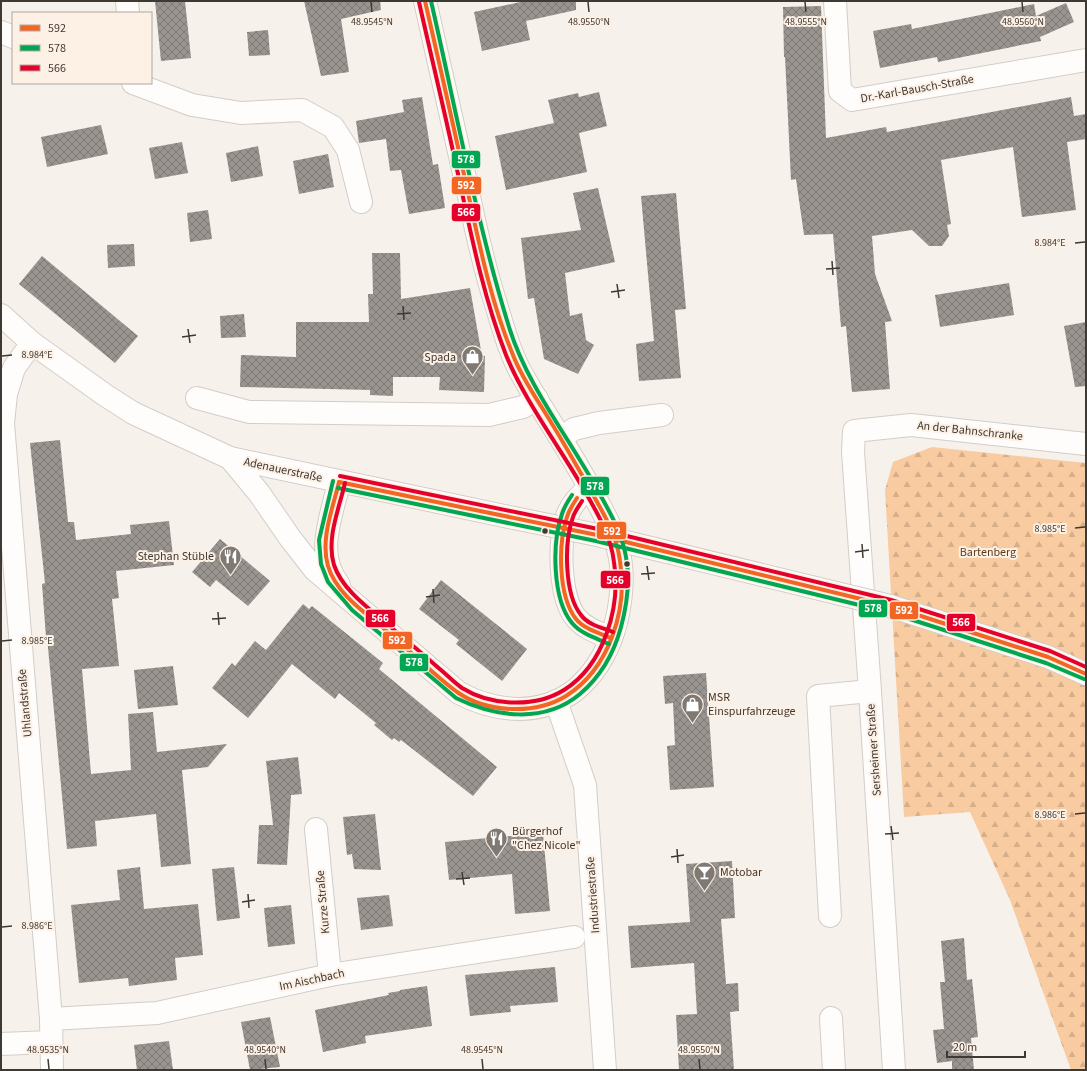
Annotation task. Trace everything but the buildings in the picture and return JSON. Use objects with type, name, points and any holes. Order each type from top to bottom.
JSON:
[{"type":"street","points":[[127,1],[128,12]]},
{"type":"street","points":[[230,458],[315,570],[459,693],[478,703],[508,709],[533,708],[556,701],[583,684],[598,667],[611,638],[617,618],[621,596],[618,550],[608,521],[561,438],[523,377],[508,341],[487,277],[425,1]]},
{"type":"street","name":"Dr.-Karl-Bausch-Straße","points":[[835,1],[840,91],[852,100],[1086,60]]},
{"type":"street","points":[[1,32],[12,37]]},
{"type":"street","points":[[136,84],[192,105],[241,113],[302,110],[333,127],[348,150],[361,202]]},
{"type":"street","name":"Adenauerstraße","points":[[1,315],[32,343],[133,413],[230,458],[597,535],[890,606],[1048,657],[1086,674]]},
{"type":"street","name":"Uhlandstraße","points":[[32,343],[14,368],[6,394],[3,423],[4,479],[51,1019],[52,1070]]},
{"type":"street","points":[[197,398],[249,412],[489,415],[523,406],[537,399]]},
{"type":"street","points":[[561,438],[574,429],[599,423],[662,415]]},
{"type":"street","name":"An der Bahnschranke","points":[[854,431],[911,425],[1086,444]]},
{"type":"street","name":"Sersheimer Straße","points":[[854,431],[853,452],[894,1070]]},
{"type":"street","points":[[339,482],[326,540],[325,552],[327,563],[333,579],[348,598]]},
{"type":"street","points":[[590,488],[578,496],[567,516],[560,557],[564,592],[576,618],[590,629],[611,638]]},
{"type":"street","points":[[830,916],[818,696],[870,691]]},
{"type":"street","name":"Industriestraße","points":[[556,701],[585,785],[605,1070]]},
{"type":"street","name":"Kurze Straße","points":[[316,829],[330,975]]},
{"type":"street","name":"Im Aischbach","points":[[51,1019],[157,1013],[330,975],[574,937]]},
{"type":"street","points":[[831,1018],[834,1070]]},
{"type":"street","points":[[1,1044],[51,1042]]},
{"type":"green space","name":"Bartenberg","points":[[932,447],[1086,463],[1086,1070],[1071,1070],[1010,900],[970,812],[904,817],[885,490],[893,462]]},
{"type":"transit line","name":"592","points":[[339,482],[326,534],[326,556],[332,576],[338,586],[353,603],[457,692],[469,699],[496,708],[526,709],[554,702],[566,696],[581,684],[594,670],[612,637],[618,618],[622,580],[616,543],[605,517],[581,473],[516,363],[505,334],[491,292],[425,1]]},
{"type":"transit line","name":"578","points":[[333,481],[319,540],[321,564],[328,582],[352,610],[456,698],[487,710],[503,713],[535,713],[551,710],[566,704],[580,694],[600,672],[618,637],[625,610],[628,575],[624,548],[618,530],[606,505],[548,410],[526,369],[509,327],[476,206],[431,1]]},
{"type":"transit line","name":"566","points":[[345,483],[332,534],[332,555],[338,575],[344,584],[360,601],[462,688],[474,694],[499,701],[527,702],[540,700],[564,690],[578,679],[590,666],[607,634],[612,616],[616,579],[610,544],[600,519],[577,478],[523,390],[506,355],[492,314],[475,251],[419,2]]},
{"type":"transit line","name":"566","points":[[340,476],[598,529],[891,600],[1050,651],[1086,667]]},
{"type":"transit line","name":"592","points":[[339,482],[597,535],[890,606],[1048,657],[1086,674]]},
{"type":"transit line","name":"578","points":[[338,488],[596,541],[888,612],[1046,663],[1084,679]]},
{"type":"transit line","name":"578","points":[[572,495],[563,511],[559,526],[555,554],[557,585],[565,613],[572,623],[580,630],[609,644]]},
{"type":"transit line","name":"592","points":[[577,498],[568,514],[562,541],[561,570],[566,597],[570,609],[579,622],[592,630],[611,638]]},
{"type":"transit line","name":"566","points":[[582,501],[573,517],[568,540],[567,568],[571,594],[575,606],[584,618],[596,626],[613,632]]},
{"type":"place","name":"Spada","points":[[472,376]]},
{"type":"place","name":"Stephan Stüble","points":[[230,576]]},
{"type":"place","name":"MSR Einspurfahrzeuge","points":[[692,724]]},
{"type":"place","name":"Bürgerhof \"Chez Nicole\"","points":[[496,858]]},
{"type":"place","name":"Motobar","points":[[705,892]]}]
